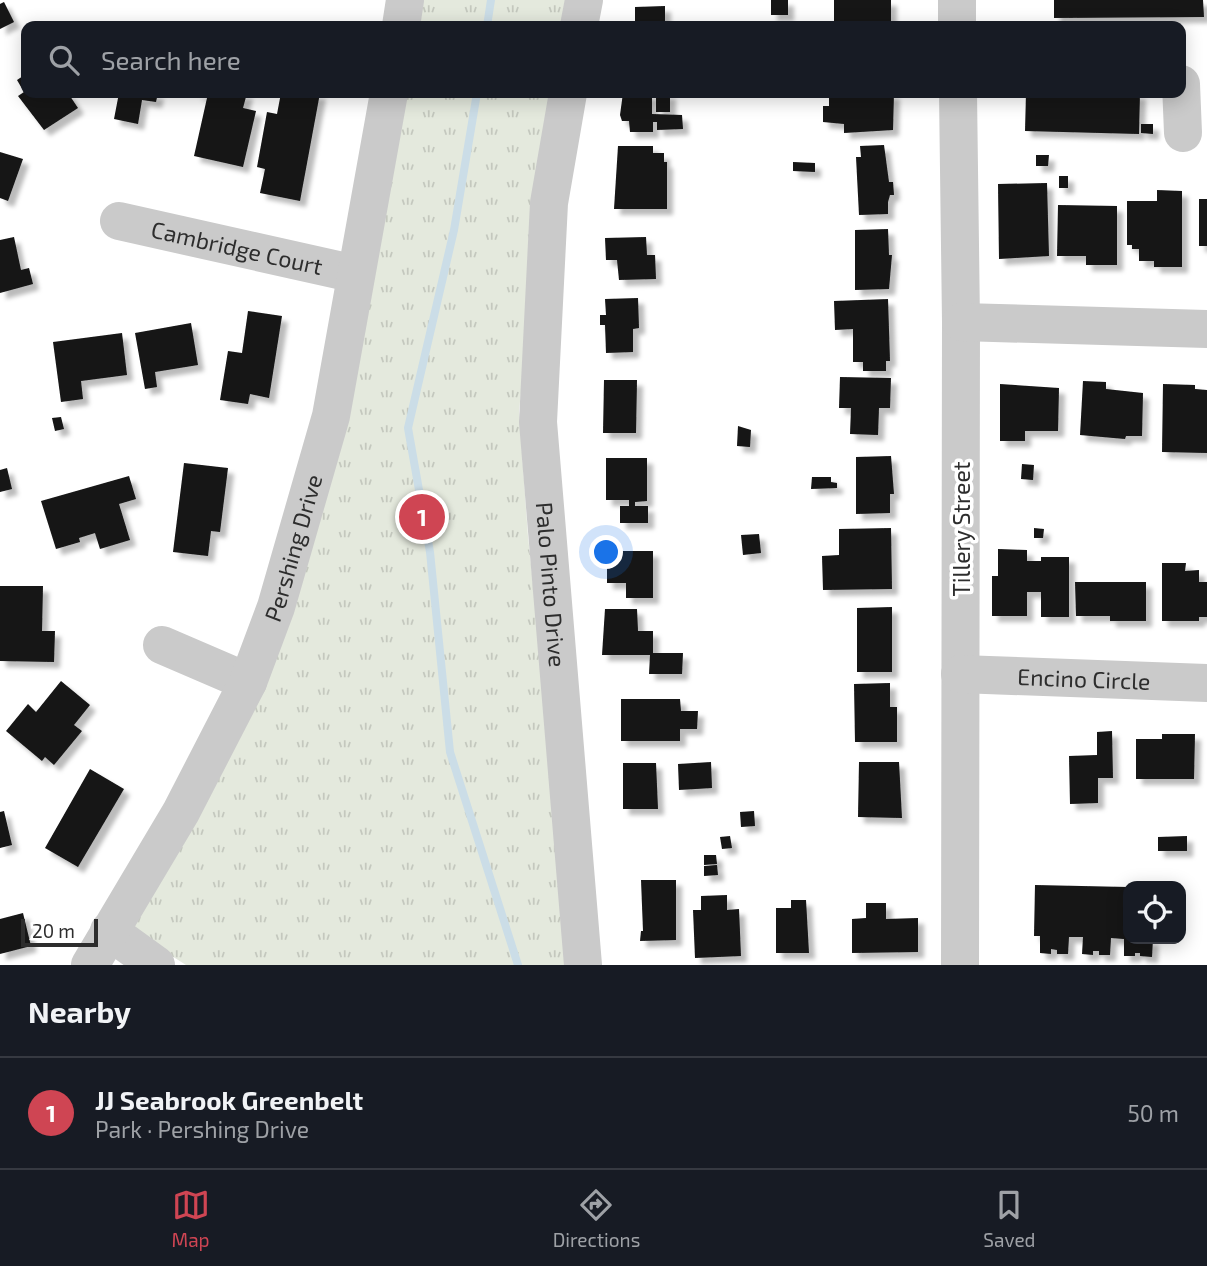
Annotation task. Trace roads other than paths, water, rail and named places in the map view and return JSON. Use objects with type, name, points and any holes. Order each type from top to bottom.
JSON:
[{"type":"street","points":[[402,21],[405,0]]},
{"type":"street","points":[[580,21],[584,0]]},
{"type":"street","points":[[957,0],[957,21]]},
{"type":"street","name":"Pershing Drive","points":[[90,965],[181,812],[248,682],[276,607],[331,416],[388,98]]},
{"type":"street","name":"Palo Pinto Drive","points":[[567,98],[549,203],[538,422],[583,965]]},
{"type":"street","name":"Tillery Street","points":[[958,98],[961,322],[960,965]]},
{"type":"street","points":[[1182,98],[1183,133]]},
{"type":"street","name":"Cambridge Court","points":[[119,221],[356,275]]},
{"type":"street","points":[[961,322],[1207,329]]},
{"type":"street","points":[[162,645],[248,682]]},
{"type":"street","name":"Encino Circle","points":[[960,674],[1207,683]]},
{"type":"street","points":[[110,932],[156,965]]},
{"type":"waterway","points":[[488,21],[491,0]]},
{"type":"waterway","points":[[476,98],[454,230],[408,428],[430,552],[450,752],[518,965]]},
{"type":"place","name":"JJ Seabrook Greenbelt","points":[[422,517]]}]
